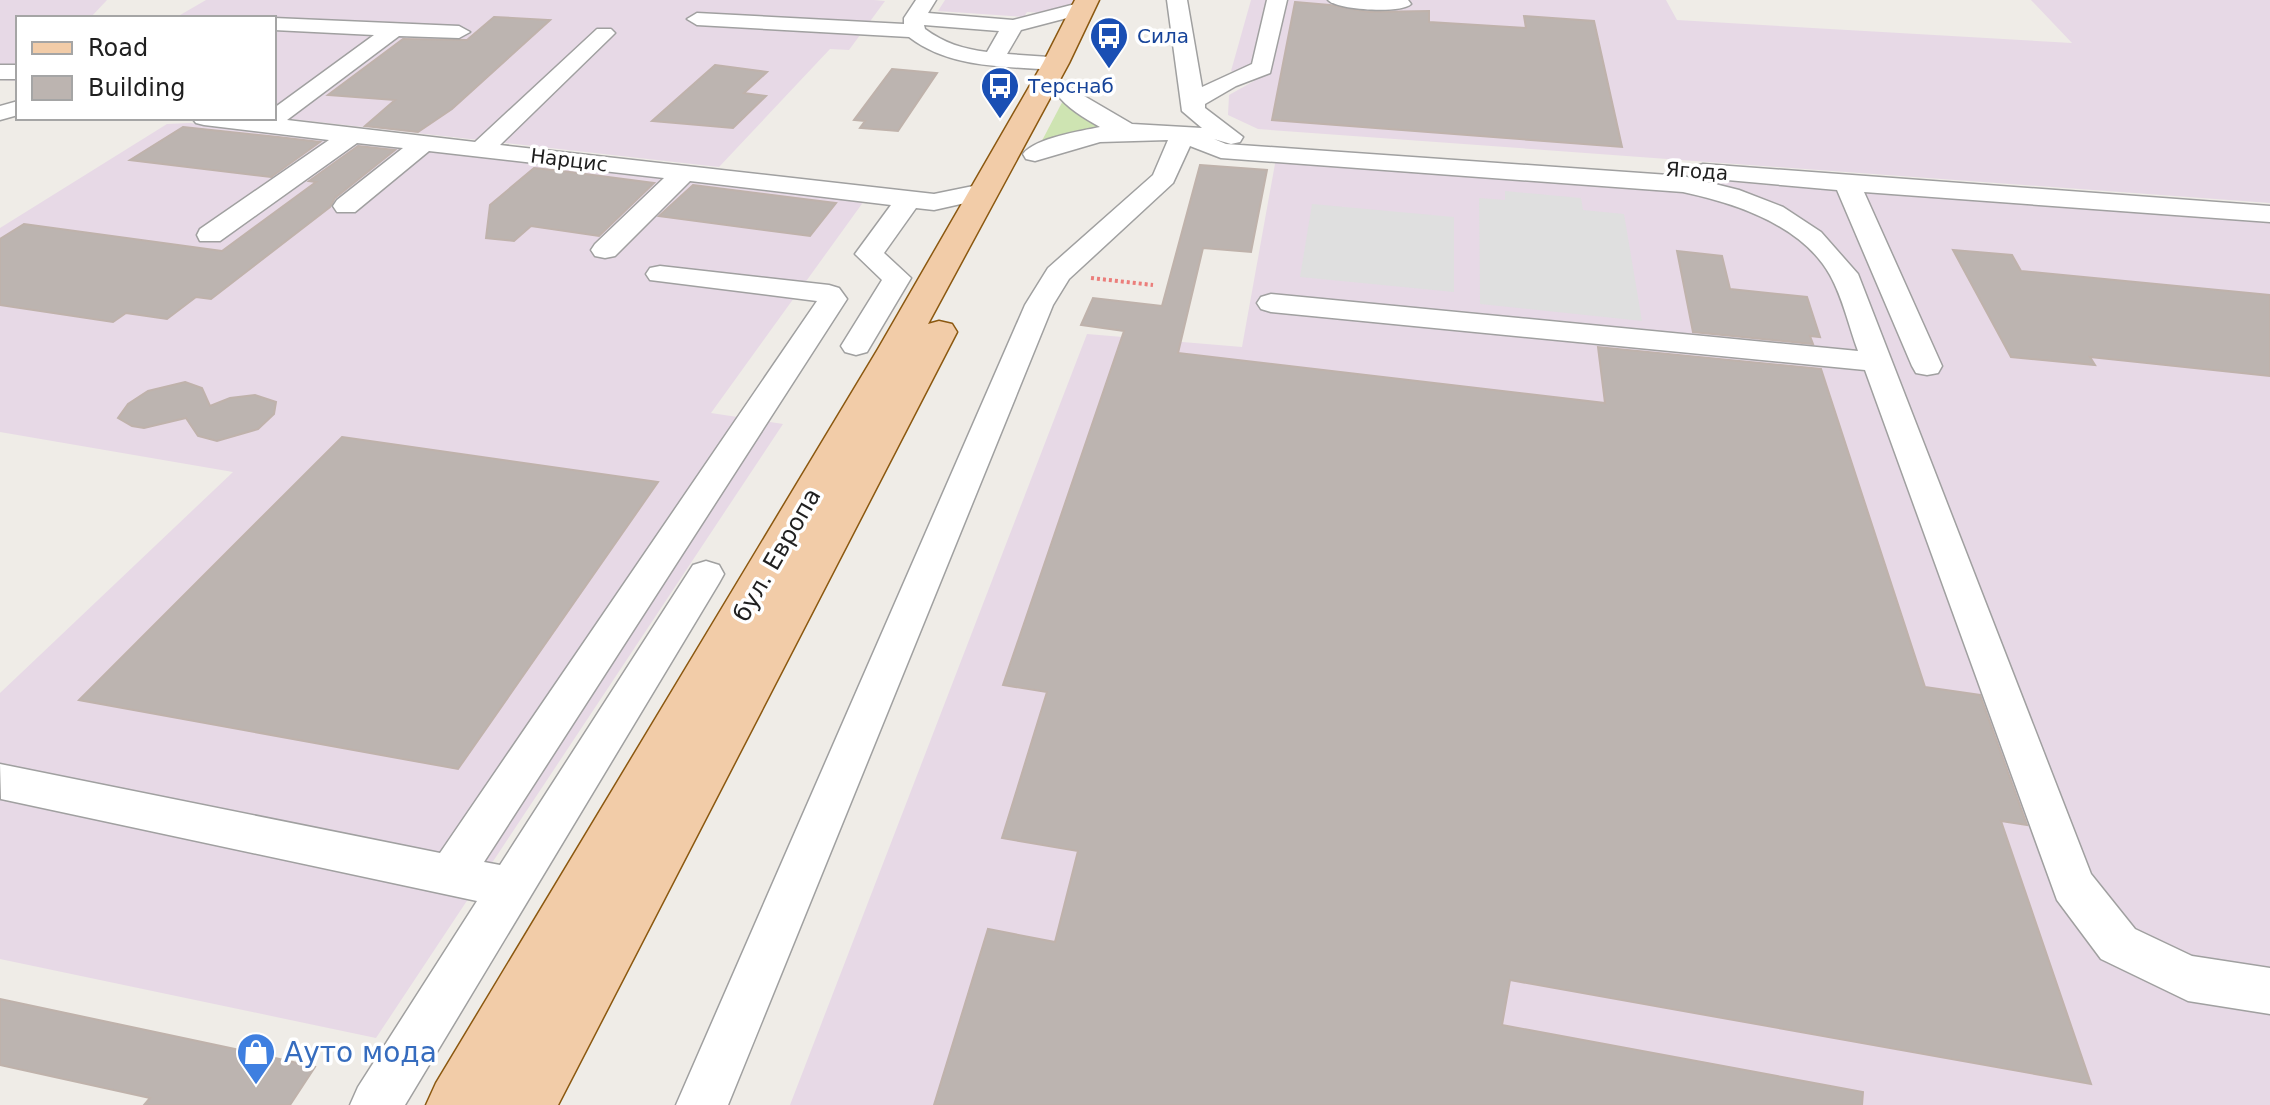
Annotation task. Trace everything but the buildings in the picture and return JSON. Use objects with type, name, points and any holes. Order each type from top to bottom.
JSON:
[{"type":"main road","name":"бул. Европа","points":[[524,1105],[1035,154],[1093,3]]},
{"type":"main road","name":"бул. Европа","points":[[458,1105],[876,348],[948,204],[1062,78]]},
{"type":"street","points":[[702,1105],[1039,305],[1058,274],[1164,178],[1177,0]]},
{"type":"street","points":[[1035,154],[1066,141],[1169,121],[1228,81],[1262,68],[1277,0]]},
{"type":"street","points":[[1338,0],[1401,4]]},
{"type":"street","points":[[697,19],[918,16],[1013,26],[1093,3]]},
{"type":"street","points":[[918,16],[928,43],[951,52],[994,58],[1062,78],[1088,111],[1169,121],[1221,151],[1683,184],[1725,193],[1784,217],[1830,253],[1844,274],[2073,886],[2118,944],[2188,978],[2270,991]]},
{"type":"street","points":[[276,24],[459,32]]},
{"type":"street","points":[[994,58],[1013,26]]},
{"type":"street","points":[[276,118],[395,29]]},
{"type":"street","points":[[480,150],[604,33]]},
{"type":"street","name":"Нарцис","points":[[222,120],[948,204]]},
{"type":"street","points":[[266,125],[273,120]]},
{"type":"street","name":"Ягода","points":[[1169,121],[1231,137],[2270,214]]},
{"type":"street","points":[[210,235],[352,135]]},
{"type":"street","points":[[346,206],[424,143]]},
{"type":"street","points":[[605,250],[684,173]]},
{"type":"street","points":[[1847,182],[1927,366]]},
{"type":"street","points":[[806,341],[876,348],[897,278],[869,254],[948,204]]},
{"type":"street","points":[[451,875],[833,299],[829,294],[660,274]]},
{"type":"street","points":[[1271,303],[1877,362]]},
{"type":"street","points":[[376,1105],[706,574]]},
{"type":"street","points":[[1,781],[511,888]]},
{"type":"path","points":[[1058,274],[1153,285]]},
{"type":"shaded area","points":[[0,0],[107,0],[92,16],[16,16],[16,81],[0,80]]},
{"type":"shaded area","points":[[206,0],[885,1],[849,50],[830,49],[719,167],[276,117],[276,16],[178,16]]},
{"type":"shaded area","points":[[945,0],[1077,0],[1074,5],[1043,13],[1027,12],[1024,17],[938,11]]},
{"type":"shaded area","points":[[1251,0],[1666,0],[1677,20],[2072,43],[2031,0],[2270,0],[2270,203],[1258,129],[1228,115],[1229,95],[1254,81],[1231,71]]},
{"type":"shaded area","points":[[190,123],[864,201],[711,413],[783,424],[376,1038],[0,959],[0,693],[233,472],[0,432],[0,228],[167,124]]},
{"type":"shaded area","points":[[1278,147],[2270,223],[2270,1105],[790,1105],[1087,334],[1242,347]]},
{"type":"shaded area","points":[[1505,191],[1581,198],[1583,210],[1624,214],[1642,321],[1480,304],[1479,198],[1505,200]]},
{"type":"shaded area","points":[[1312,204],[1454,217],[1454,292],[1300,277]]},
{"type":"green space","points":[[1067,93],[1124,130],[1035,154]]},
{"type":"place","name":"Сила","points":[[1109,70]]},
{"type":"place","name":"Терснаб","points":[[1000,120]]},
{"type":"place","name":"Ауто мода","points":[[256,1086]]}]
